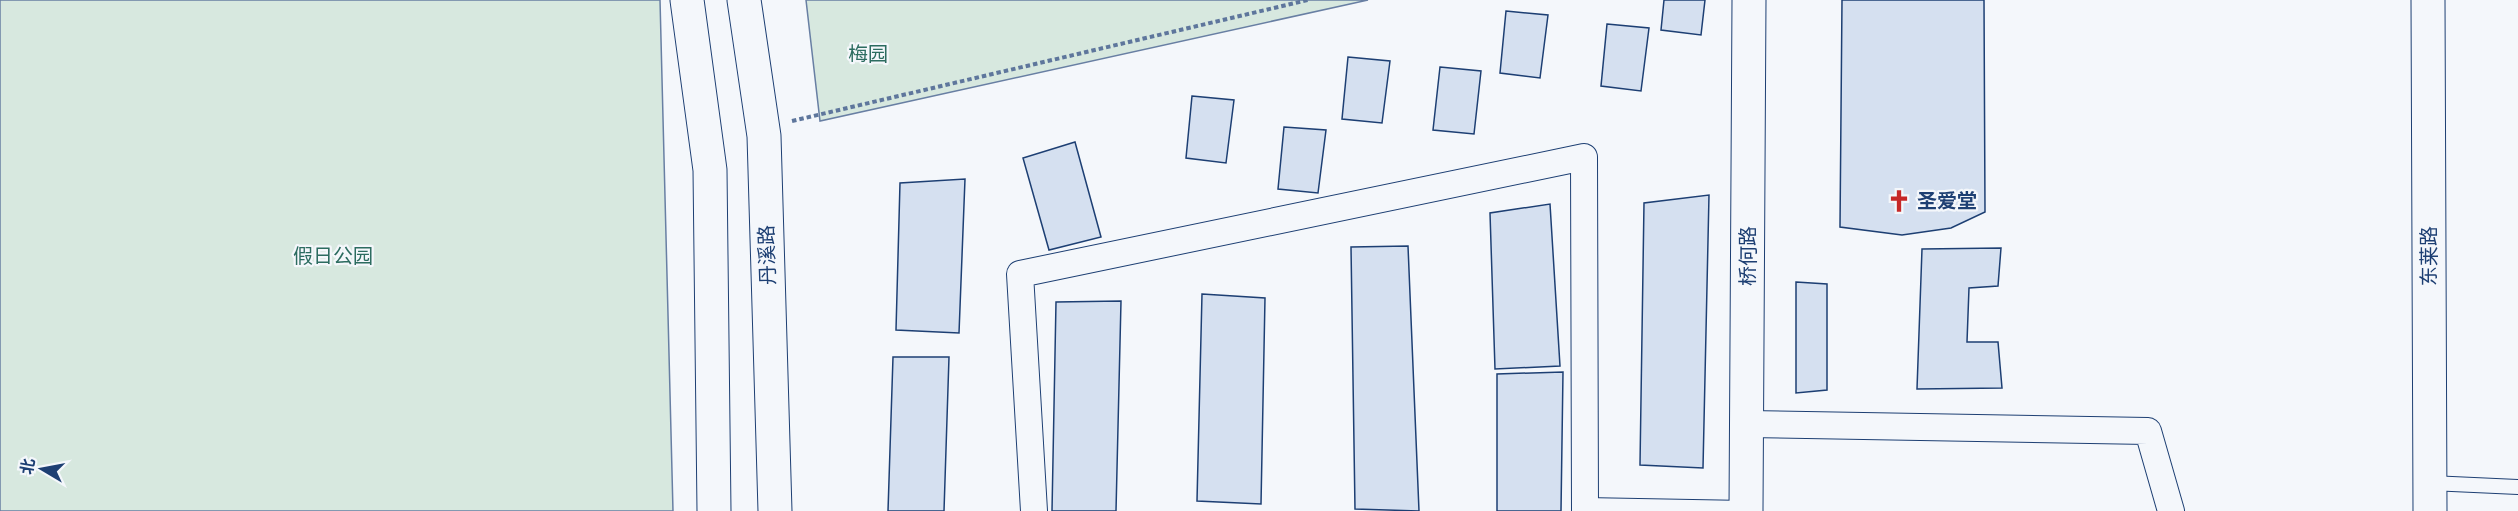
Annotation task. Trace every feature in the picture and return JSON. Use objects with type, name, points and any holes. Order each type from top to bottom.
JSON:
[{"type":"main road","points":[[687,0],[710,170],[714,511]]},
{"type":"main road","name":"丹溪路","points":[[744,0],[764,136],[775,511]]},
{"type":"main road","name":"桥何路","points":[[1746,510],[1749,0]]},
{"type":"main road","name":"东莱路","points":[[2428,0],[2430,497]]},
{"type":"street","points":[[1034,511],[1020,274],[1584,157],[1585,508]]},
{"type":"street","points":[[1747,424],[2148,430],[2171,511]]},
{"type":"lane","points":[[2430,497],[2518,487]]},
{"type":"lane","points":[[1585,508],[1746,510]]},
{"type":"path","points":[[787,122],[1308,0]]},
{"type":"green space","name":"假日公园","points":[[0,0],[660,0],[673,511],[0,511]]},
{"type":"green space","name":"梅园","points":[[806,0],[1368,0],[820,121]]},
{"type":"building","points":[[1664,0],[1705,0],[1701,35],[1661,30]]},
{"type":"building","points":[[1842,0],[1984,0],[1985,212],[1951,228],[1902,235],[1840,227]]},
{"type":"building","points":[[1506,11],[1548,15],[1540,78],[1500,73]]},
{"type":"building","points":[[1607,24],[1649,28],[1641,91],[1601,86]]},
{"type":"building","points":[[1348,57],[1390,61],[1382,123],[1342,119]]},
{"type":"building","points":[[1440,67],[1481,71],[1474,134],[1433,130]]},
{"type":"building","points":[[1192,96],[1234,100],[1226,163],[1186,158]]},
{"type":"building","points":[[1284,127],[1326,130],[1318,193],[1278,189]]},
{"type":"building","points":[[1075,142],[1101,237],[1049,250],[1023,158]]},
{"type":"building","points":[[965,179],[959,333],[896,330],[900,183]]},
{"type":"building","points":[[1709,195],[1703,468],[1640,465],[1644,203]]},
{"type":"building","points":[[1550,204],[1560,366],[1495,369],[1490,213]]},
{"type":"building","points":[[1408,246],[1419,511],[1355,509],[1351,247]]},
{"type":"building","points":[[2001,248],[1998,286],[1969,288],[1967,342],[1998,342],[2002,388],[1917,389],[1922,249]]},
{"type":"building","points":[[1796,282],[1827,284],[1827,390],[1796,393]]},
{"type":"building","points":[[1202,294],[1265,298],[1261,504],[1197,501]]},
{"type":"building","points":[[1121,301],[1116,511],[1052,511],[1056,302]]},
{"type":"building","points":[[893,357],[949,357],[944,511],[888,511]]},
{"type":"building","points":[[1563,372],[1561,511],[1497,511],[1497,374]]},
{"type":"place","name":"圣爱堂","points":[[1899,201]]}]
